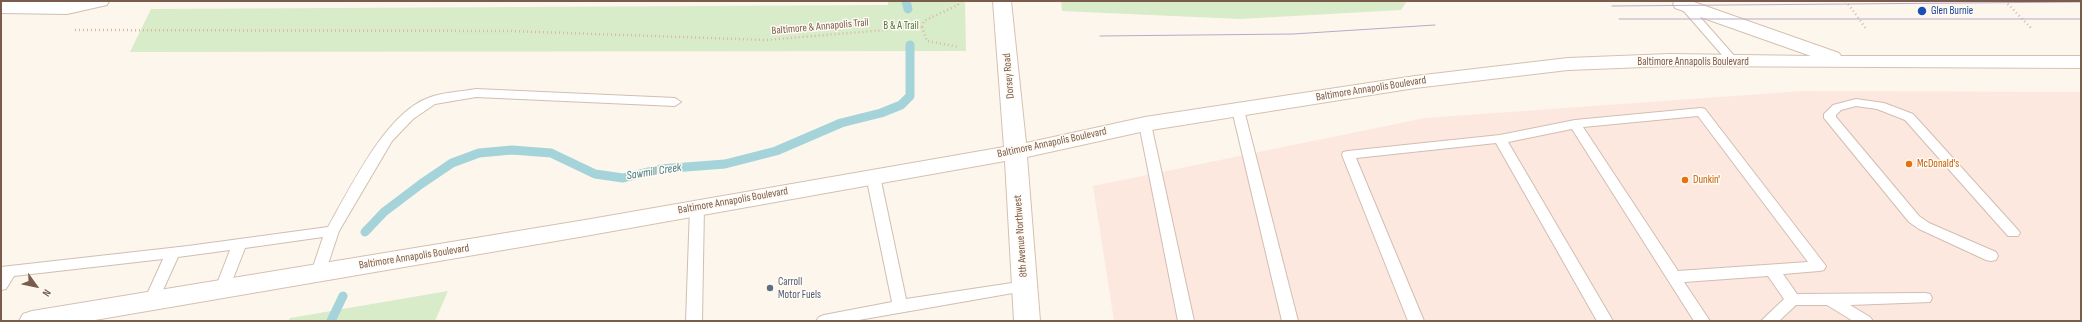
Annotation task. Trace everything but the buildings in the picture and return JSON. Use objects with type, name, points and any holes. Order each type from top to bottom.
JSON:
[{"type":"main road","points":[[1,7],[67,8],[100,1]]},
{"type":"main road","name":"Dorsey Road","points":[[1002,1],[1015,152]]},
{"type":"main road","points":[[1681,2],[1848,62]]},
{"type":"main road","name":"Baltimore Annapolis Boulevard","points":[[32,321],[585,228],[1015,152],[1145,124],[1415,82],[1568,64],[1670,60],[2081,62]]},
{"type":"main road","name":"8th Avenue Northwest","points":[[1015,152],[1027,321]]},
{"type":"lane","points":[[1681,2],[1733,61]]},
{"type":"lane","points":[[318,272],[332,231],[366,170],[387,138],[409,116],[431,102],[476,93],[675,102]]},
{"type":"lane","points":[[1991,256],[1924,226],[1914,219],[1830,118],[1832,110],[1836,106],[1844,104],[1868,103],[1889,108],[1908,117],[2014,233]]},
{"type":"lane","points":[[1238,110],[1290,321]]},
{"type":"lane","points":[[1416,321],[1348,155],[1500,139],[1575,124],[1701,112],[1819,266],[1674,277]]},
{"type":"lane","points":[[1145,124],[1186,321]]},
{"type":"lane","points":[[1575,124],[1702,321]]},
{"type":"lane","points":[[1500,139],[1605,321]]},
{"type":"lane","points":[[873,176],[900,306]]},
{"type":"lane","points":[[694,321],[697,207]]},
{"type":"lane","points":[[1,285],[5,272],[240,244],[332,231]]},
{"type":"lane","points":[[222,289],[240,244]]},
{"type":"lane","points":[[151,301],[173,252]]},
{"type":"lane","points":[[1772,270],[1794,300]]},
{"type":"lane","points":[[824,321],[900,306],[1025,286]]},
{"type":"lane","points":[[1769,321],[1794,300],[1925,298]]},
{"type":"lane","points":[[1829,299],[1865,321]]},
{"type":"path","points":[[958,1],[958,5],[924,20],[922,27],[927,41],[959,48]]},
{"type":"path","points":[[1846,1],[1858,20],[1867,30]]},
{"type":"path","points":[[2005,1],[2032,29]]},
{"type":"path","name":"Baltimore & Annapolis Trail","points":[[73,30],[510,31],[622,37],[766,40],[922,27]]},
{"type":"shaded area","points":[[1803,91],[2081,92],[2081,321],[1114,321],[1093,186],[1425,118]]},
{"type":"green space","name":"B & A Trail","points":[[888,1],[965,1],[966,51],[130,52],[151,9],[888,5]]},
{"type":"green space","points":[[1061,1],[1407,1],[1401,10],[1240,19],[1062,11]]},
{"type":"green space","points":[[448,291],[435,321],[288,321],[290,318]]},
{"type":"waterway","name":"Sawmill Creek","points":[[906,1],[908,9]]},
{"type":"waterway","name":"Sawmill Creek","points":[[365,232],[384,212],[421,184],[452,163],[479,153],[512,150],[551,153],[595,174],[623,178],[660,169],[725,164],[776,151],[841,123],[881,113],[901,105],[910,96],[910,45]]},
{"type":"waterway","name":"Sawmill Creek","points":[[331,321],[343,296]]},
{"type":"tram line","points":[[1612,6],[2081,2]]},
{"type":"tram line","points":[[1619,19],[2081,19]]},
{"type":"tram line","points":[[1100,36],[1293,34],[1435,25]]},
{"type":"place","name":"Glen Burnie","points":[[1922,11]]},
{"type":"place","name":"McDonald's","points":[[1909,164]]},
{"type":"place","name":"Dunkin'","points":[[1685,180]]},
{"type":"place","name":"Carroll Motor Fuels","points":[[770,288]]}]
